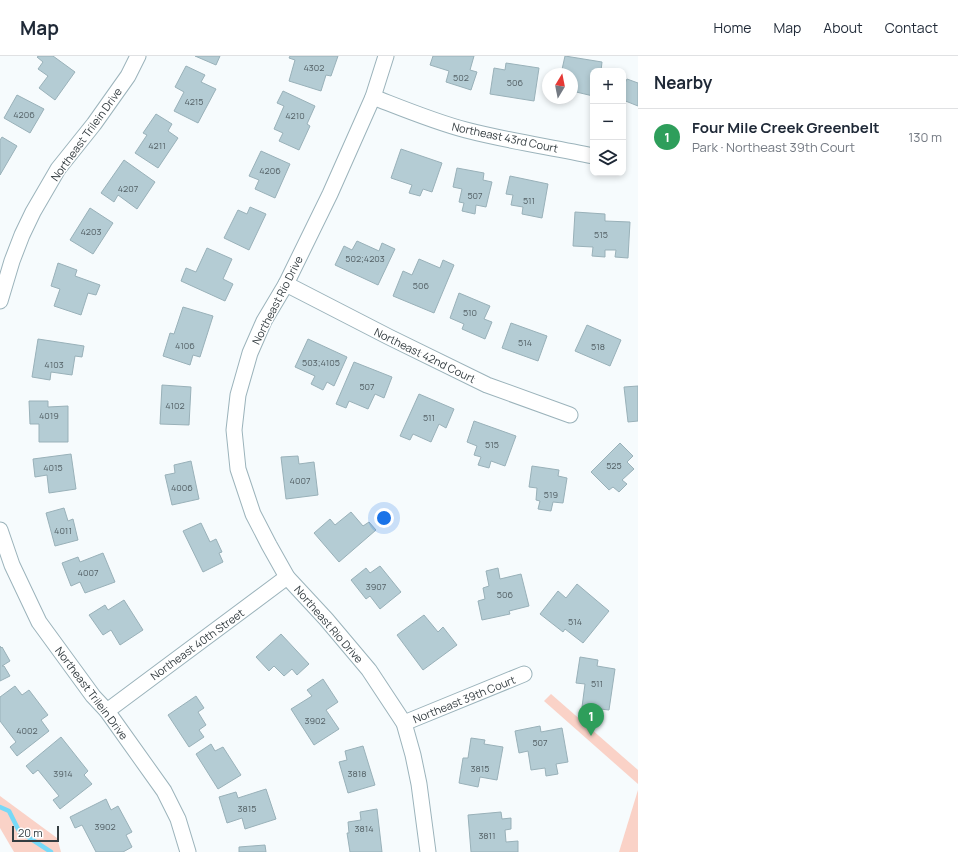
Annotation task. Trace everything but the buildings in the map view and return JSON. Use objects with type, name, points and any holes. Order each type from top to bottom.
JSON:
[{"type":"street","name":"Northeast Trilein Drive","points":[[0,301],[12,261],[22,235],[58,169],[94,124],[128,76],[138,56]]},
{"type":"street","name":"Northeast Rio Drive","points":[[386,56],[373,98],[330,194],[286,284],[264,321],[250,353],[238,395],[234,430],[238,469],[253,514],[268,545],[287,577],[326,619],[369,670],[404,723],[414,755],[428,852]]},
{"type":"street","name":"Northeast 43rd Court","points":[[373,98],[429,119],[465,130],[590,155]]},
{"type":"street","name":"Northeast 42nd Court","points":[[286,284],[487,385],[570,415]]},
{"type":"street","name":"Northeast Trilein Drive","points":[[0,532],[12,565],[39,622],[93,696],[107,711],[164,791],[178,819],[188,852]]},
{"type":"street","name":"Northeast 40th Street","points":[[107,711],[287,577]]},
{"type":"street","name":"Northeast 39th Court","points":[[404,723],[524,674]]},
{"type":"shaded area","points":[[551,694],[638,770],[638,784],[544,701]]},
{"type":"shaded area","points":[[638,790],[638,852],[619,852]]},
{"type":"shaded area","points":[[0,796],[57,838],[61,852],[14,852],[0,828]]},
{"type":"waterway","points":[[0,807],[9,811],[19,831],[51,852]]},
{"type":"place","name":"Four Mile Creek Greenbelt","points":[[591,736]]}]
